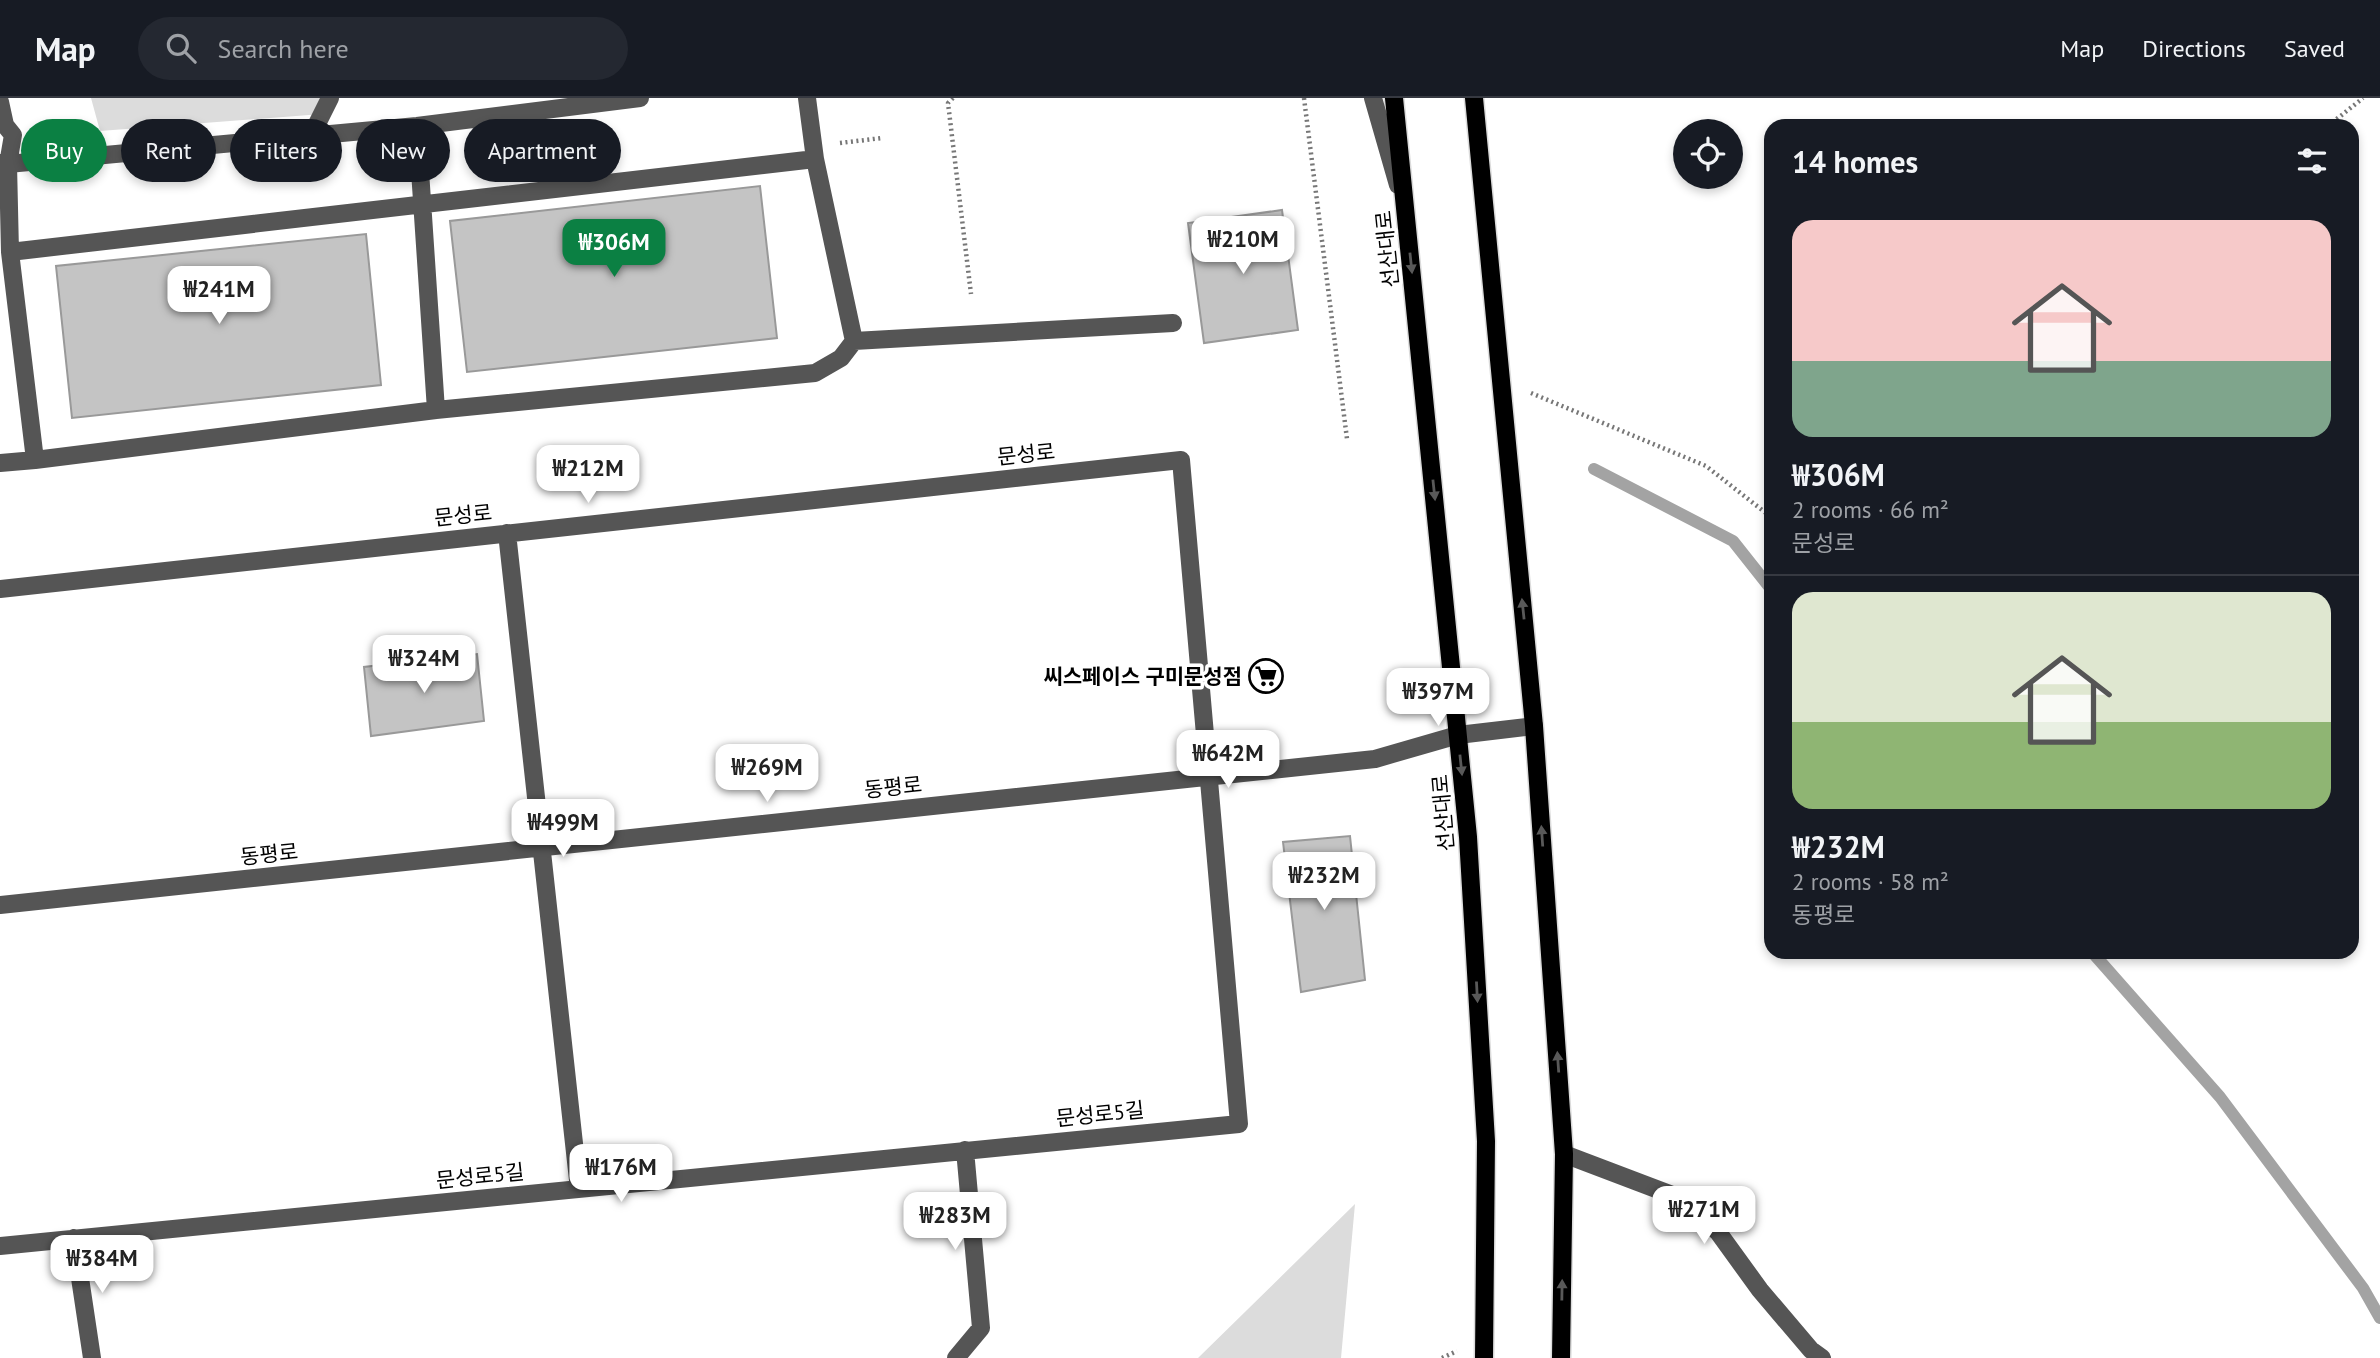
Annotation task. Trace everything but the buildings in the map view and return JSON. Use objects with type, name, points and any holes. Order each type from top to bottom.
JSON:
[{"type":"main road","name":"선산대로","points":[[1394,98],[1468,836],[1486,1141],[1484,1358]]},
{"type":"main road","points":[[1474,98],[1534,726],[1564,1154],[1561,1358]]},
{"type":"street","points":[[320,119],[330,98]]},
{"type":"street","points":[[450,122],[640,98]]},
{"type":"street","points":[[807,98],[815,159],[854,341]]},
{"type":"street","points":[[1373,98],[1406,214]]},
{"type":"street","points":[[0,102],[5,125],[13,135],[4,163],[10,252],[35,460]]},
{"type":"street","points":[[4,163],[230,143]]},
{"type":"street","points":[[10,252],[815,159]]},
{"type":"street","points":[[421,182],[436,410]]},
{"type":"street","points":[[0,463],[436,410],[815,373],[841,358],[854,341],[1173,323]]},
{"type":"street","name":"문성로","points":[[0,589],[1181,460],[1208,776]]},
{"type":"street","points":[[507,533],[579,1189]]},
{"type":"street","name":"동평로","points":[[0,905],[1375,759],[1458,735],[1534,726]]},
{"type":"street","name":"문성로5길","points":[[0,1246],[1239,1124],[1208,776]]},
{"type":"street","points":[[956,1358],[981,1328],[965,1150]]},
{"type":"street","points":[[1564,1154],[1680,1198],[1718,1232],[1760,1290],[1811,1350],[1822,1358]]},
{"type":"street","points":[[74,1238],[92,1358]]},
{"type":"path","points":[[953,98],[948,103],[971,294]]},
{"type":"path","points":[[1304,98],[1347,439]]},
{"type":"path","points":[[2336,119],[2362,98]]},
{"type":"path","points":[[1500,380],[1706,466],[1764,512]]},
{"type":"shaded area","points":[[91,98],[333,98],[322,114],[216,122],[216,119],[121,119],[121,129],[107,130],[107,119],[97,119]]},
{"type":"shaded area","points":[[1355,1204],[1341,1358],[1198,1358]]},
{"type":"waterway","points":[[1594,469],[1733,541],[1764,580]]},
{"type":"waterway","points":[[2098,959],[2220,1097],[2363,1288],[2380,1318]]},
{"type":"place","name":"씨스페이스 구미문성점","points":[[1266,676]]}]
